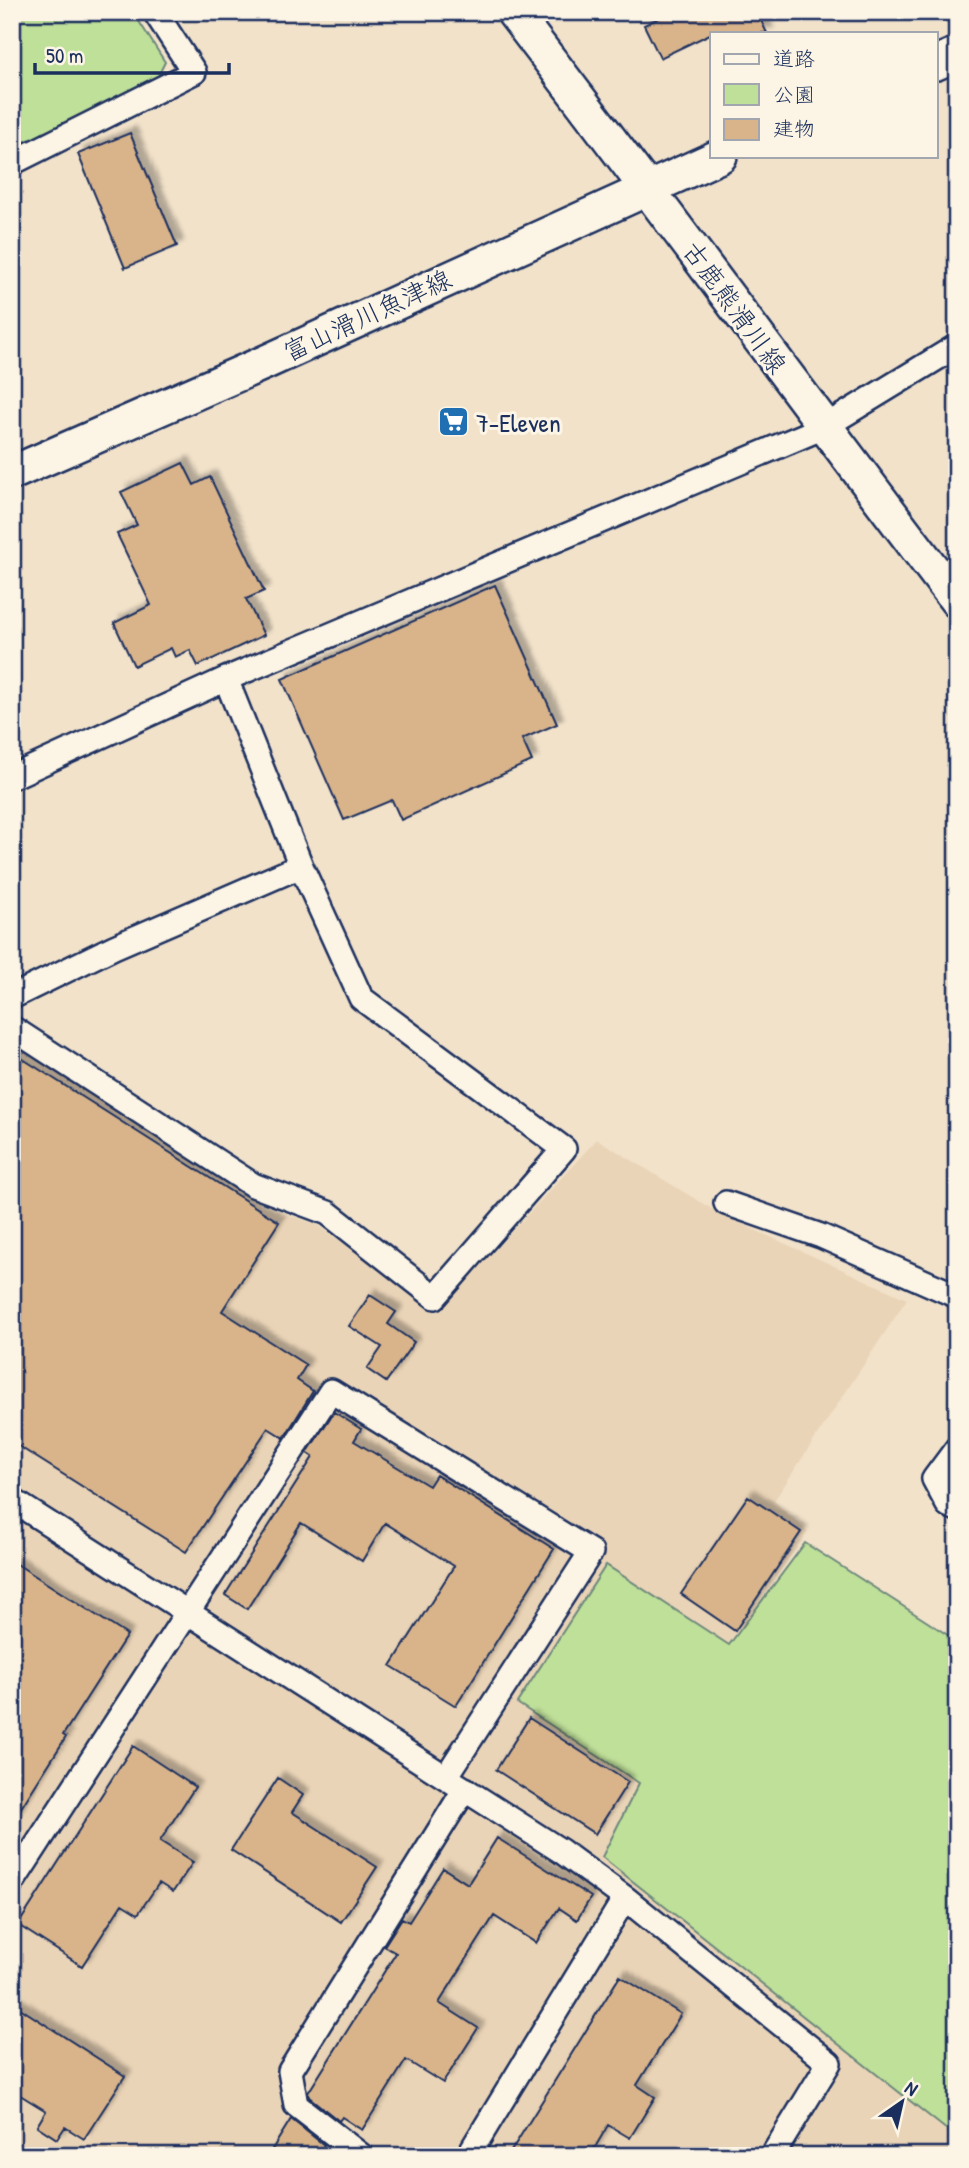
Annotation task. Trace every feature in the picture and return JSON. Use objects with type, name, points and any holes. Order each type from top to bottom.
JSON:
[{"type":"main road","name":"古鹿熊滑川線","points":[[513,12],[648,187],[824,427],[957,601]]},
{"type":"main road","points":[[937,63],[957,54]]},
{"type":"main road","name":"富山滑川魚津線","points":[[12,473],[266,362],[715,158]]},
{"type":"street","points":[[12,163],[194,72],[155,12]]},
{"type":"street","points":[[12,777],[226,679],[824,427],[957,346]]},
{"type":"street","points":[[12,1028],[253,1185],[328,1213],[435,1297],[564,1149],[361,998],[301,866],[226,679]]},
{"type":"street","points":[[12,997],[114,947],[301,866]]},
{"type":"street","points":[[726,1203],[821,1236],[957,1296]]},
{"type":"street","points":[[12,1883],[331,1391],[591,1552],[290,2071],[296,2105],[362,2156]]},
{"type":"street","points":[[957,1448],[934,1479],[948,1505],[957,1509]]},
{"type":"street","points":[[12,1500],[561,1851],[625,1898],[830,2063],[772,2156]]},
{"type":"street","points":[[468,2156],[625,1898]]},
{"type":"shaded area","points":[[12,1044],[261,1205],[318,1225],[438,1312],[597,1139],[720,1214],[907,1299],[774,1501],[808,1532],[729,1645],[640,1783],[602,1856],[957,2138],[957,2156],[12,2156]]},
{"type":"green space","points":[[12,12],[133,12],[165,62],[158,76],[12,151]]},
{"type":"green space","points":[[805,1543],[957,1641],[957,2138],[602,1857],[639,1783],[517,1703],[606,1565],[729,1645]]},
{"type":"building","points":[[672,12],[757,12],[767,32],[710,32],[660,58],[644,25]]},
{"type":"building","points":[[130,133],[177,246],[125,268],[78,154]]},
{"type":"building","points":[[183,463],[194,485],[210,477],[264,591],[246,599],[264,635],[198,666],[190,650],[175,657],[171,648],[134,666],[114,623],[151,605],[117,534],[137,525],[121,492]]},
{"type":"building","points":[[495,585],[557,724],[522,739],[532,761],[401,820],[392,800],[344,820],[282,679]]},
{"type":"building","points":[[12,1052],[279,1222],[222,1311],[306,1365],[297,1380],[313,1391],[284,1438],[268,1428],[186,1552],[12,1442]]},
{"type":"building","points":[[370,1295],[396,1312],[388,1324],[414,1342],[386,1382],[367,1369],[382,1347],[349,1326]]},
{"type":"building","points":[[334,1412],[361,1429],[354,1441],[429,1486],[436,1475],[554,1549],[456,1706],[391,1666],[454,1566],[385,1523],[362,1561],[301,1523],[247,1609],[225,1595],[313,1457],[307,1453]]},
{"type":"building","points":[[748,1496],[801,1532],[735,1631],[681,1594]]},
{"type":"building","points":[[12,1561],[127,1635],[63,1735],[66,1737],[12,1822]]},
{"type":"building","points":[[529,1718],[628,1782],[595,1834],[496,1770]]},
{"type":"building","points":[[133,1746],[195,1787],[160,1841],[193,1862],[173,1892],[159,1883],[138,1914],[122,1904],[82,1966],[18,1925]]},
{"type":"building","points":[[278,1778],[303,1795],[292,1812],[377,1867],[341,1922],[231,1850]]},
{"type":"building","points":[[497,1838],[591,1897],[577,1920],[559,1908],[536,1943],[494,1916],[439,2003],[478,2028],[443,2083],[406,2060],[362,2130],[342,2117],[339,2121],[309,2097],[308,2093],[396,1953],[384,1946],[402,1918],[409,1922],[443,1868],[468,1884]]},
{"type":"building","points":[[620,1976],[681,2014],[637,2085],[655,2097],[630,2138],[608,2125],[590,2156],[508,2156]]},
{"type":"building","points":[[12,2003],[125,2076],[84,2139],[65,2127],[57,2139],[37,2126],[46,2111],[12,2090]]},
{"type":"building","points":[[291,2119],[324,2145],[317,2156],[268,2156]]},
{"type":"place","name":"7-Eleven","points":[[453,422]]}]
